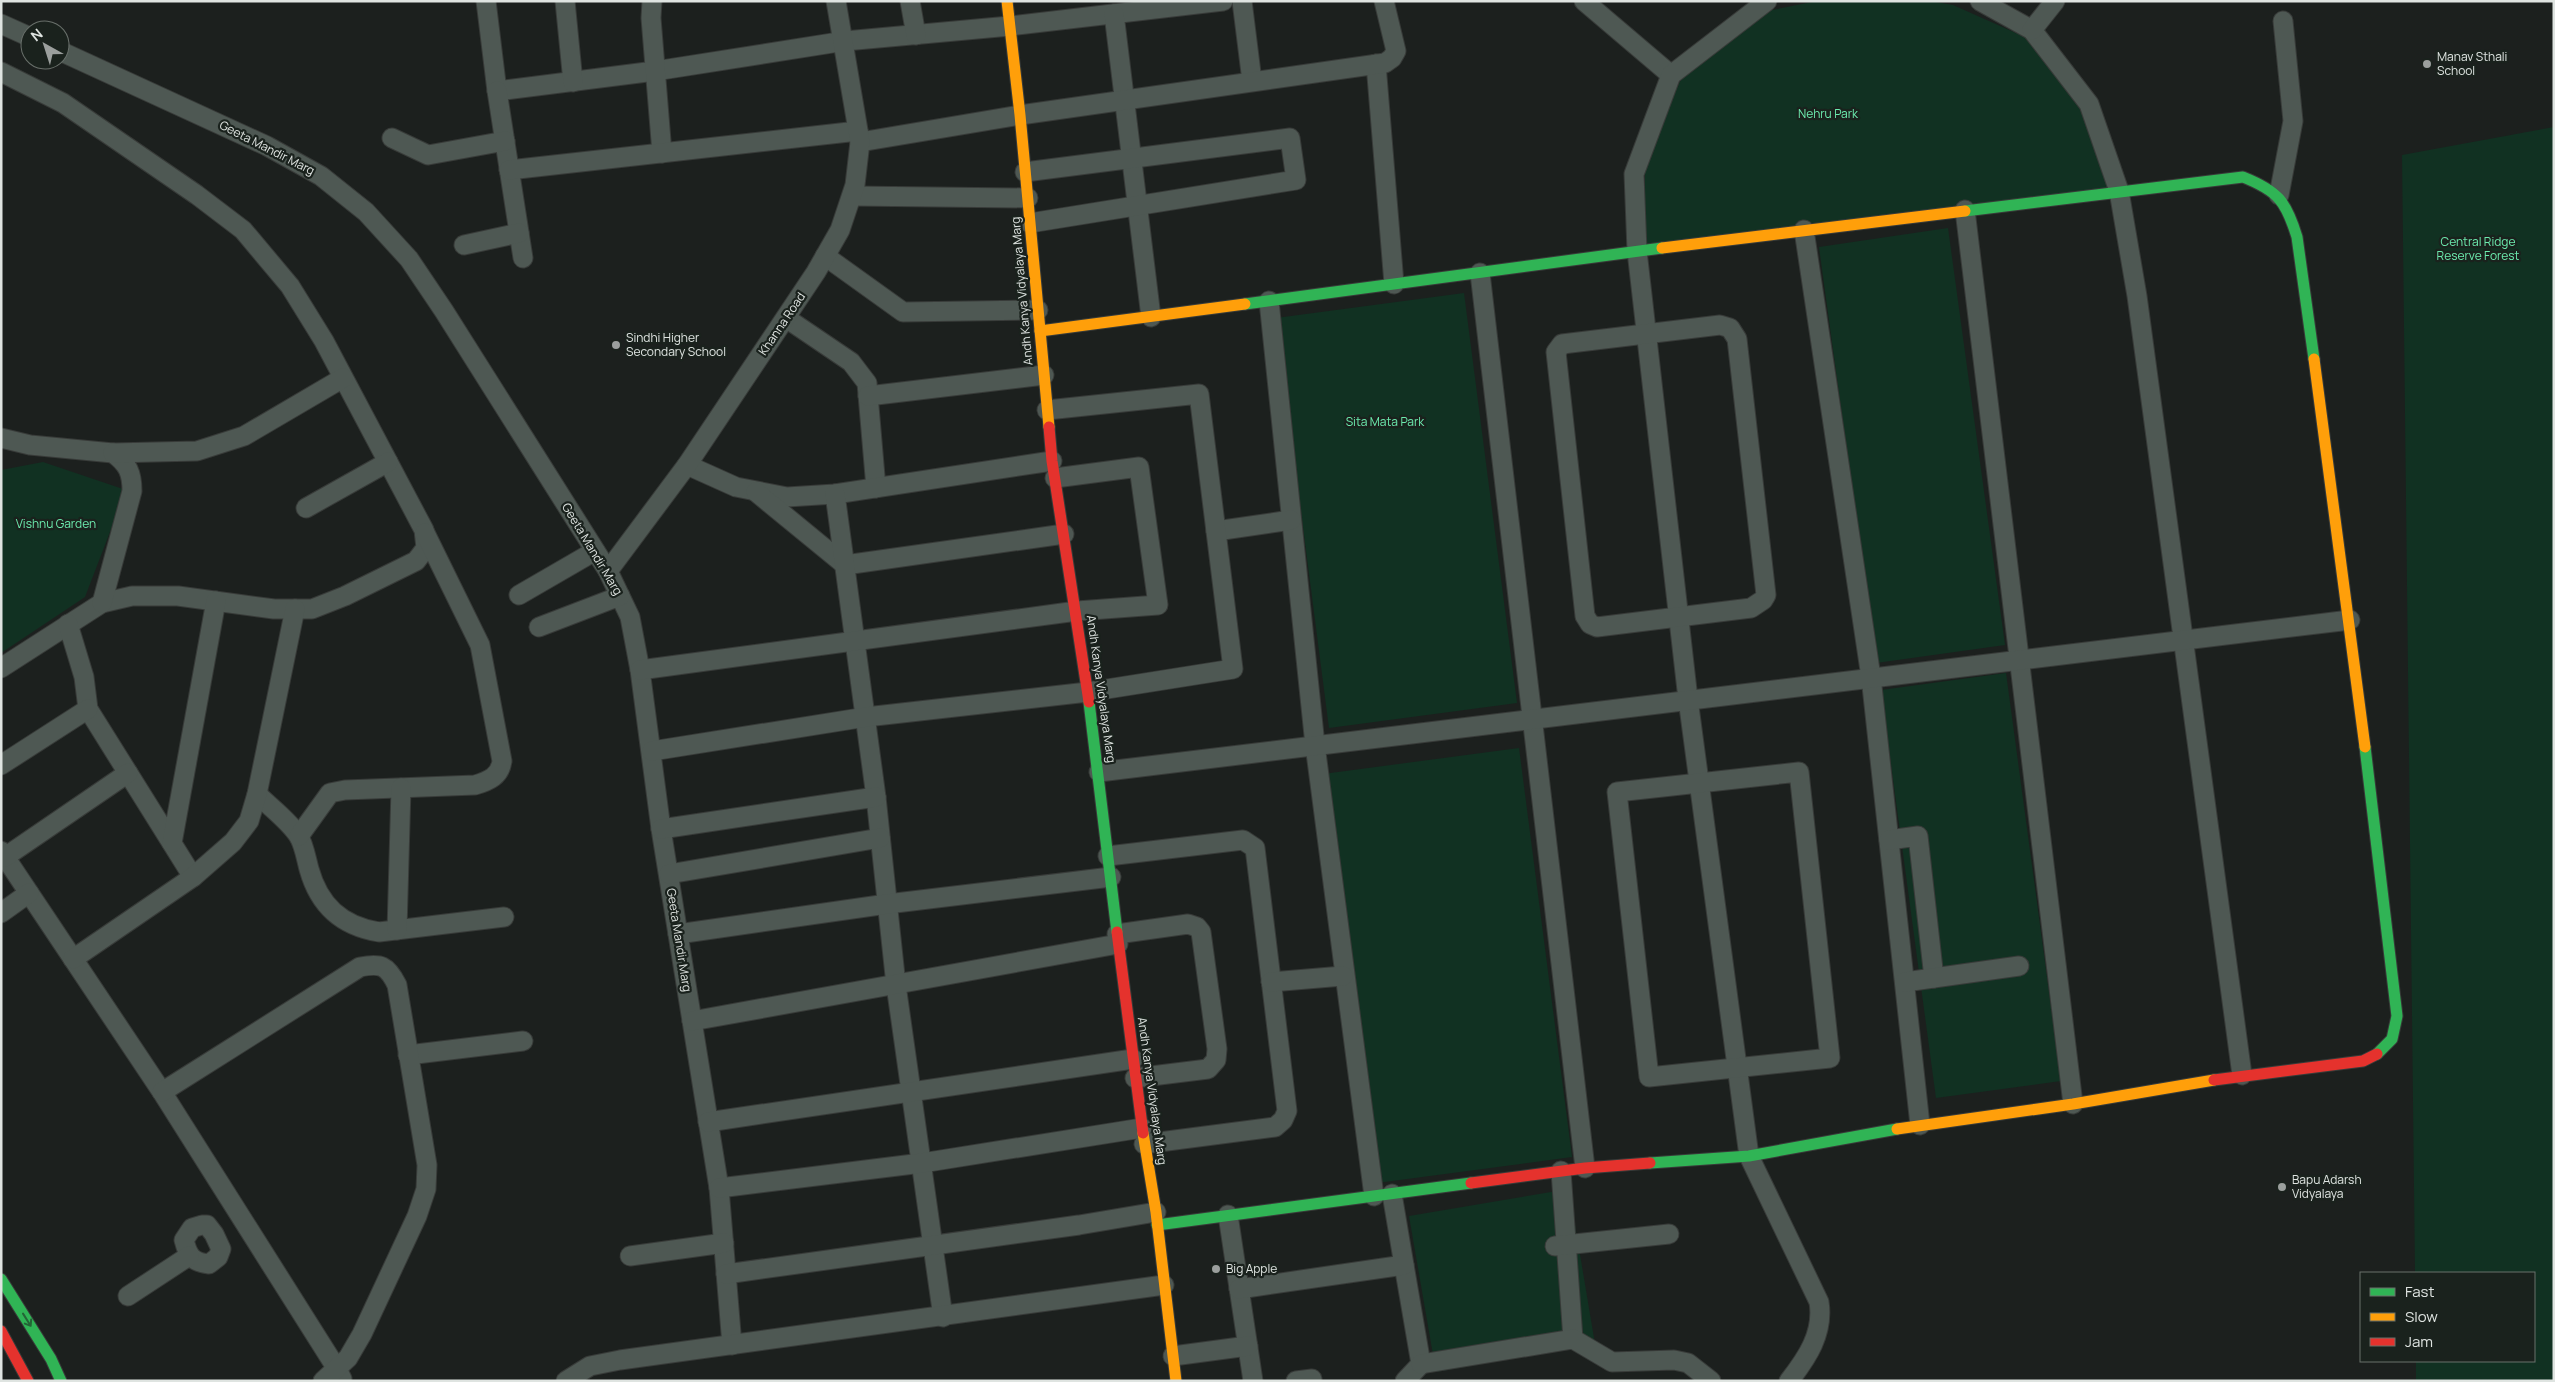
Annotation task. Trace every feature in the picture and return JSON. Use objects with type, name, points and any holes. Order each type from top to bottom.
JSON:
[{"type":"street","points":[[486,1],[497,92],[523,258]]},
{"type":"street","points":[[565,1],[573,82]]},
{"type":"street","points":[[652,1],[651,18],[662,153]]},
{"type":"street","name":"Khanna Road","points":[[608,571],[687,465],[786,318],[840,230],[855,185],[859,136],[845,42],[836,1]]},
{"type":"street","points":[[910,1],[916,35]]},
{"type":"street","name":"Andh Kanya Vidyalaya Marg","points":[[1007,1],[1020,115],[1053,470],[1077,611],[1099,772],[1117,939],[1143,1136],[1156,1218],[1176,1381]]},
{"type":"street","points":[[1242,1],[1252,81]]},
{"type":"street","points":[[509,170],[662,153],[859,136],[1376,64],[1392,58],[1396,51],[1384,1]]},
{"type":"street","points":[[1584,1],[1671,75]]},
{"type":"street","points":[[1767,1],[1671,75],[1634,174],[1637,251],[1688,699],[1749,1156],[1819,1302],[1821,1314],[1820,1324],[1807,1358],[1789,1381]]},
{"type":"street","points":[[1980,1],[2032,30],[2089,104],[2119,191],[2137,296],[2242,1075]]},
{"type":"street","points":[[2032,30],[2054,1]]},
{"type":"street","points":[[497,92],[655,72],[845,42],[1010,26],[1084,9],[1114,14],[1213,2]]},
{"type":"street","points":[[1114,14],[1151,317]]},
{"type":"street","points":[[2279,195],[2293,121],[2283,21]]},
{"type":"street","points":[[1,24],[20,33]]},
{"type":"street","name":"Geeta Mandir Marg","points":[[70,56],[267,146],[321,176],[366,212],[408,259],[444,311],[608,571],[630,617],[640,670],[661,829],[719,1188],[732,1345]]},
{"type":"street","points":[[1376,64],[1394,284]]},
{"type":"street","points":[[1,72],[63,103],[197,195],[243,230],[290,286],[343,378],[424,530],[480,645],[502,761],[501,769],[495,776],[475,785],[345,790],[330,793],[299,836]]},
{"type":"street","points":[[392,138],[428,155],[505,141]]},
{"type":"street","points":[[1025,172],[1132,156],[1290,138],[1296,180],[1030,223]]},
{"type":"street","points":[[726,1274],[1079,1225],[1156,1218],[1228,1216],[1585,1168],[1749,1156],[1920,1126],[2073,1104],[2242,1075],[2363,1061],[2378,1055],[2388,1046],[2396,1031],[2397,1016],[2350,620],[2297,237],[2290,212],[2279,195],[2264,185],[2243,177],[2119,191],[1637,251],[1040,331]]},
{"type":"street","points":[[852,196],[1028,198]]},
{"type":"street","points":[[1965,210],[2073,1104]]},
{"type":"street","points":[[1804,230],[1871,677],[1920,1126]]},
{"type":"street","points":[[464,245],[519,233]]},
{"type":"street","points":[[825,256],[903,312],[1038,310]]},
{"type":"street","points":[[1480,273],[1585,1168]]},
{"type":"street","points":[[1269,301],[1315,745],[1343,976],[1383,1195],[1404,1265],[1421,1364]]},
{"type":"street","points":[[786,318],[852,362],[867,383],[876,488]]},
{"type":"street","points":[[1720,325],[1730,328],[1736,339],[1766,595],[1763,600],[1751,608],[1597,627],[1590,624],[1585,616],[1556,352],[1562,344],[1647,335],[1720,325]]},
{"type":"street","points":[[868,396],[1044,375]]},
{"type":"street","points":[[1,438],[30,445],[113,453],[197,451],[244,436],[343,378]]},
{"type":"street","points":[[652,751],[866,717],[1088,692],[1233,669],[1200,394],[1047,410]]},
{"type":"street","points":[[102,603],[132,491],[132,475],[124,460],[113,453]]},
{"type":"street","points":[[306,508],[388,462]]},
{"type":"street","points":[[640,670],[1077,611],[1158,605],[1139,467],[1103,480],[1053,470],[835,494],[787,496],[736,487],[687,465]]},
{"type":"street","points":[[754,490],[845,565],[1064,534]]},
{"type":"street","points":[[835,494],[876,797],[896,985],[943,1317]]},
{"type":"street","points":[[1216,531],[1292,520]]},
{"type":"street","points":[[1,668],[102,603],[132,596],[178,596],[274,609],[312,609],[345,596],[416,562],[426,548],[424,530]]},
{"type":"street","points":[[519,595],[595,552]]},
{"type":"street","points":[[539,627],[620,596]]},
{"type":"street","points":[[172,843],[216,601]]},
{"type":"street","points":[[73,959],[193,877],[242,832],[249,821],[257,794],[295,609]]},
{"type":"street","points":[[1099,772],[2350,620]]},
{"type":"street","points":[[68,624],[84,677],[88,709],[193,877]]},
{"type":"street","points":[[1,765],[88,709]]},
{"type":"street","points":[[1800,772],[1830,1058],[1737,1066],[1649,1078],[1617,792],[1800,772]]},
{"type":"street","points":[[128,773],[3,854],[162,1092],[240,1215],[334,1377],[362,1334],[417,1216],[426,1188],[427,1165],[397,985],[390,972],[377,964],[360,967],[162,1092]]},
{"type":"street","points":[[397,930],[401,788]]},
{"type":"street","points":[[257,794],[299,836],[314,888],[336,913],[360,929],[378,932],[504,917]]},
{"type":"street","points":[[661,829],[876,797]]},
{"type":"street","points":[[1889,840],[1918,836],[1934,978]]},
{"type":"street","points":[[669,874],[880,838]]},
{"type":"street","points":[[719,1188],[1143,1136],[1275,1127],[1284,1120],[1287,1111],[1255,848],[1251,843],[1243,840],[1108,856]]},
{"type":"street","points":[[678,934],[887,904],[1111,877]]},
{"type":"street","points":[[1,913],[30,893]]},
{"type":"street","points":[[1897,910],[1926,908]]},
{"type":"street","points":[[692,1021],[896,985],[1188,924],[1197,927],[1201,932],[1217,1049],[1216,1060],[1208,1069],[1135,1078]]},
{"type":"street","points":[[1905,982],[2019,966]]},
{"type":"street","points":[[1272,982],[1343,976]]},
{"type":"street","points":[[408,1055],[523,1040]]},
{"type":"street","points":[[708,1122],[1133,1059]]},
{"type":"street","points":[[1561,1171],[1560,1245],[1573,1339]]},
{"type":"street","points":[[214,1234],[240,1215]]},
{"type":"street","points":[[1228,1216],[1253,1381]]},
{"type":"street","points":[[207,1225],[214,1234],[221,1249],[218,1257],[210,1264],[199,1263],[189,1256],[184,1240],[192,1228],[207,1225]]},
{"type":"street","points":[[1560,1245],[1669,1234]]},
{"type":"street","points":[[630,1256],[724,1243]]},
{"type":"street","points":[[128,1296],[189,1256]]},
{"type":"street","points":[[1239,1289],[1404,1265]]},
{"type":"street","points":[[1,1279],[51,1359],[61,1381]]},
{"type":"street","points":[[566,1381],[590,1366],[1164,1285]]},
{"type":"street","points":[[1,1331],[28,1381]]},
{"type":"street","points":[[1405,1381],[1421,1364],[1573,1339],[1612,1362],[1674,1360],[1688,1363],[1711,1381]]},
{"type":"street","points":[[1173,1356],[1248,1346]]},
{"type":"street","points":[[1296,1381],[1312,1379],[1312,1381]]},
{"type":"green space","name":"Nehru Park","points":[[1817,1],[1930,1],[1953,5],[2027,38],[2079,106],[2110,192],[1645,250],[1645,161],[1682,77],[1767,11]]},
{"type":"green space","name":"Central Ridge Reserve Forest","points":[[2554,127],[2554,1381],[2416,1381],[2416,1362],[2535,1362],[2535,1272],[2415,1272],[2402,155]]},
{"type":"green space","points":[[1948,228],[2005,645],[1876,663],[1819,247]]},
{"type":"green space","name":"Sita Mata Park","points":[[1464,293],[1517,703],[1329,728],[1276,318]]},
{"type":"green space","name":"Vishnu Garden","points":[[43,462],[126,490],[85,597],[1,653],[1,470]]},
{"type":"green space","points":[[2006,673],[2061,1081],[1936,1098],[1881,690]]},
{"type":"green space","points":[[1519,748],[1572,1157],[1377,1183],[1323,774]]},
{"type":"green space","points":[[1569,1189],[1595,1344],[1436,1372],[1409,1216]]},
{"type":"traffic: fast","points":[[1965,211],[2243,177],[2255,182],[2265,187],[2279,199],[2289,214],[2293,225],[2297,237],[2314,359]]},
{"type":"traffic: fast","points":[[1245,304],[1662,248]]},
{"type":"traffic: fast","points":[[1089,702],[1117,932]]},
{"type":"traffic: fast","points":[[2365,747],[2397,1016],[2392,1039],[2377,1054]]},
{"type":"traffic: fast","points":[[1650,1163],[1749,1156],[1897,1129]]},
{"type":"traffic: fast","points":[[1157,1225],[1471,1183]]},
{"type":"traffic: fast","points":[[1,1279],[51,1359],[61,1381]]},
{"type":"traffic: slow","points":[[1007,1],[1020,115],[1049,427]]},
{"type":"traffic: slow","points":[[1662,248],[1965,211]]},
{"type":"traffic: slow","points":[[1040,331],[1245,304]]},
{"type":"traffic: slow","points":[[2314,359],[2365,747]]},
{"type":"traffic: slow","points":[[1897,1129],[2073,1104],[2214,1080]]},
{"type":"traffic: slow","points":[[1143,1133],[1156,1212],[1176,1381]]},
{"type":"traffic: jam","points":[[1049,427],[1052,461],[1089,702]]},
{"type":"traffic: jam","points":[[1117,932],[1143,1133]]},
{"type":"traffic: jam","points":[[2214,1080],[2363,1061],[2377,1054]]},
{"type":"traffic: jam","points":[[1471,1183],[1585,1168],[1650,1163]]},
{"type":"traffic: jam","points":[[1,1331],[28,1381]]},
{"type":"place","name":"Manav Sthali School","points":[[2427,64]]},
{"type":"place","name":"Sindhi Higher Secondary School","points":[[616,345]]},
{"type":"place","name":"Bapu Adarsh Vidyalaya","points":[[2282,1187]]},
{"type":"place","name":"Big Apple","points":[[1216,1269]]}]
